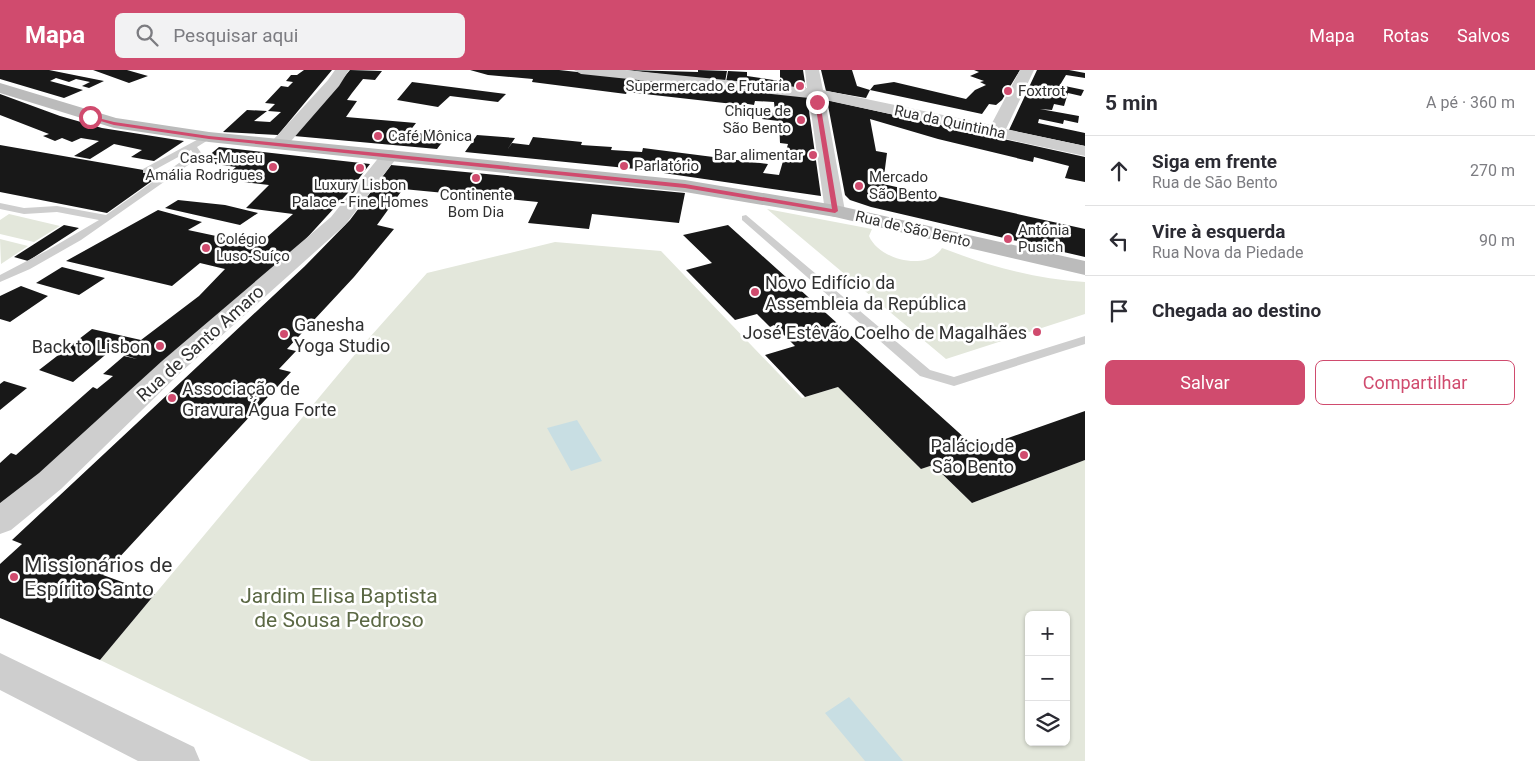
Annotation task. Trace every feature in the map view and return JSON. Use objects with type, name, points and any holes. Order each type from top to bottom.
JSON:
[{"type":"street","points":[[279,144],[334,83],[342,70]]},
{"type":"street","name":"Rua da Quintinha","points":[[581,70],[816,94],[1085,151]]},
{"type":"street","points":[[812,70],[835,211]]},
{"type":"street","points":[[996,132],[1027,70]]},
{"type":"street","name":"Rua de São Bento","points":[[0,88],[102,121],[209,137],[685,186],[835,211],[1085,268]]},
{"type":"street","name":"Rua de Santo Amaro","points":[[0,521],[50,481],[171,367],[338,221],[390,155]]},
{"type":"street","points":[[0,671],[180,761]]},
{"type":"lane","points":[[146,170],[209,137]]},
{"type":"lane","points":[[0,279],[32,265],[106,218],[198,154],[192,146]]},
{"type":"lane","points":[[0,206],[24,211],[57,209],[106,218]]},
{"type":"lane","points":[[746,218],[925,373],[954,382],[1085,340]]},
{"type":"green space","points":[[767,209],[872,229],[869,236],[874,244],[893,257],[904,260],[926,260],[942,248],[1012,271],[1048,278],[1085,282],[1085,314],[946,359]]},
{"type":"green space","points":[[9,214],[60,226],[34,242],[0,234],[0,220]]},
{"type":"green space","points":[[0,239],[28,246],[1,264]]},
{"type":"green space","name":"Jardim Elisa Baptista de Sousa Pedroso","points":[[555,242],[661,251],[802,398],[838,387],[921,469],[933,465],[972,503],[1085,460],[1085,761],[311,761],[100,660],[362,346],[427,273]]},
{"type":"shaded area","points":[[577,420],[602,461],[571,471],[547,428]]},
{"type":"shaded area","points":[[849,697],[903,761],[865,761],[825,713]]},
{"type":"building","points":[[0,70],[49,70],[104,81],[89,88],[82,86],[90,82],[76,79],[69,82],[56,78],[50,81],[83,90],[64,98],[0,79]]},
{"type":"building","points":[[93,70],[127,70],[148,76],[129,83]]},
{"type":"building","points":[[304,70],[332,70],[278,135],[223,132],[247,110],[267,111],[254,121],[270,122],[281,112],[268,111],[275,104],[265,103],[281,86],[288,87],[293,82],[286,81],[291,75],[297,75]]},
{"type":"building","points":[[350,70],[382,71],[375,80],[363,79],[352,93],[347,100],[357,101],[346,117],[416,123],[409,132],[426,134],[430,129],[450,132],[437,149],[294,136]]},
{"type":"building","points":[[470,70],[559,70],[807,97],[821,196],[636,169],[465,152],[477,135],[515,138],[507,150],[512,143],[529,145],[533,137],[582,142],[581,145],[612,147],[611,150],[642,152],[643,148],[768,164],[763,173],[779,175],[788,144],[780,143],[779,121],[762,119],[763,111],[775,112],[774,102],[755,101],[754,105],[742,103],[742,105],[627,92],[626,94],[532,82],[533,79],[488,75]]},
{"type":"building","points":[[626,70],[698,72],[698,70],[727,71],[725,82]]},
{"type":"building","points":[[780,70],[803,70],[806,89],[726,82],[728,71],[747,72],[747,76],[780,81]]},
{"type":"building","points":[[821,70],[852,70],[857,86],[870,90],[866,98],[826,91]]},
{"type":"building","points":[[974,70],[1020,70],[1002,100],[996,105],[989,104],[982,114],[870,90],[874,85],[894,82],[966,99],[975,90],[986,85],[980,82],[984,81],[970,76],[979,72]]},
{"type":"building","points":[[1037,70],[1069,70],[1085,73],[1085,78],[1066,75],[1060,85],[1084,90],[1081,96],[1068,93],[1064,106],[1054,104],[1052,110],[1040,109],[1079,116],[1078,123],[1064,120],[1063,124],[1039,119],[1038,123],[1085,133],[1085,146],[1009,130]]},
{"type":"building","points":[[412,82],[506,94],[498,102],[450,96],[438,107],[397,100]]},
{"type":"building","points":[[0,94],[60,116],[102,128],[184,141],[154,161],[131,157],[142,150],[114,144],[90,159],[74,156],[99,141],[81,138],[72,142],[62,138],[55,141],[43,136],[49,134],[0,115]]},
{"type":"building","points":[[827,100],[1085,157],[1085,182],[1065,178],[1069,166],[1034,157],[1033,162],[938,139],[870,119],[876,151],[887,153],[883,184],[1085,229],[1085,257],[871,207],[850,200],[845,195]]},
{"type":"building","points":[[0,145],[155,172],[158,170],[166,171],[107,213],[0,192]]},
{"type":"building","points":[[219,147],[370,164],[347,194],[294,252],[0,513],[0,463],[11,453],[16,455],[93,387],[97,389],[113,376],[103,374],[124,356],[137,359],[110,351],[73,382],[39,370],[92,329],[141,340],[199,296],[225,269],[200,263],[172,286],[66,261],[158,210],[202,222],[188,230],[258,245],[293,214],[246,208],[269,185],[244,182],[248,178],[226,176],[236,167],[201,162]]},
{"type":"building","points":[[391,165],[685,193],[679,223],[592,214],[589,229],[528,223],[538,202],[403,189],[377,225],[394,229],[354,277],[287,349],[296,351],[279,369],[291,372],[103,575],[155,594],[100,660],[0,618],[0,564],[22,544],[12,540],[305,266],[350,220]]},
{"type":"building","points":[[178,200],[225,205],[258,213],[240,225],[165,208]]},
{"type":"building","points":[[64,225],[79,228],[28,261],[14,257]]},
{"type":"building","points":[[728,225],[977,449],[1085,411],[1085,460],[972,503],[933,465],[921,469],[838,387],[805,397],[765,355],[795,346],[774,325],[770,327],[757,314],[735,320],[686,270],[712,263],[683,235]]},
{"type":"building","points":[[62,267],[105,278],[79,295],[36,283]]},
{"type":"building","points":[[21,286],[48,296],[10,322],[0,319],[0,296]]},
{"type":"building","points":[[4,381],[27,388],[0,410],[0,384]]},
{"type":"place","name":"Supermercado e Frutaria","points":[[800,86]]},
{"type":"place","name":"Foxtrot","points":[[1008,91]]},
{"type":"place","name":"Chique de São Bento","points":[[801,120]]},
{"type":"place","name":"Café Mônica","points":[[378,136]]},
{"type":"place","name":"Bar alimentar","points":[[813,155]]},
{"type":"place","name":"Parlatório","points":[[624,166]]},
{"type":"place","name":"Casa-Museu Amália Rodrigues","points":[[273,167]]},
{"type":"place","name":"Luxury Lisbon Palace - Fine Homes","points":[[360,168]]},
{"type":"place","name":"Continente Bom Dia","points":[[476,178]]},
{"type":"place","name":"Mercado São Bento","points":[[859,186]]},
{"type":"place","name":"Antónia Pusich","points":[[1008,239]]},
{"type":"place","name":"Colégio Luso-Suíço","points":[[206,248]]},
{"type":"place","name":"Novo Edifício da Assembleia da República","points":[[755,292]]},
{"type":"place","name":"José Estêvão Coelho de Magalhães","points":[[1037,332]]},
{"type":"place","name":"Ganesha Yoga Studio","points":[[284,334]]},
{"type":"place","name":"Back to Lisbon","points":[[160,346]]},
{"type":"place","name":"Associação de Gravura Água Forte","points":[[172,398]]},
{"type":"place","name":"Palácio de São Bento","points":[[1024,455]]},
{"type":"place","name":"Missionários de Espírito Santo","points":[[14,577]]},
{"type":"route","points":[[90,117],[102,121],[209,137],[685,186],[835,211],[817,102]]}]
